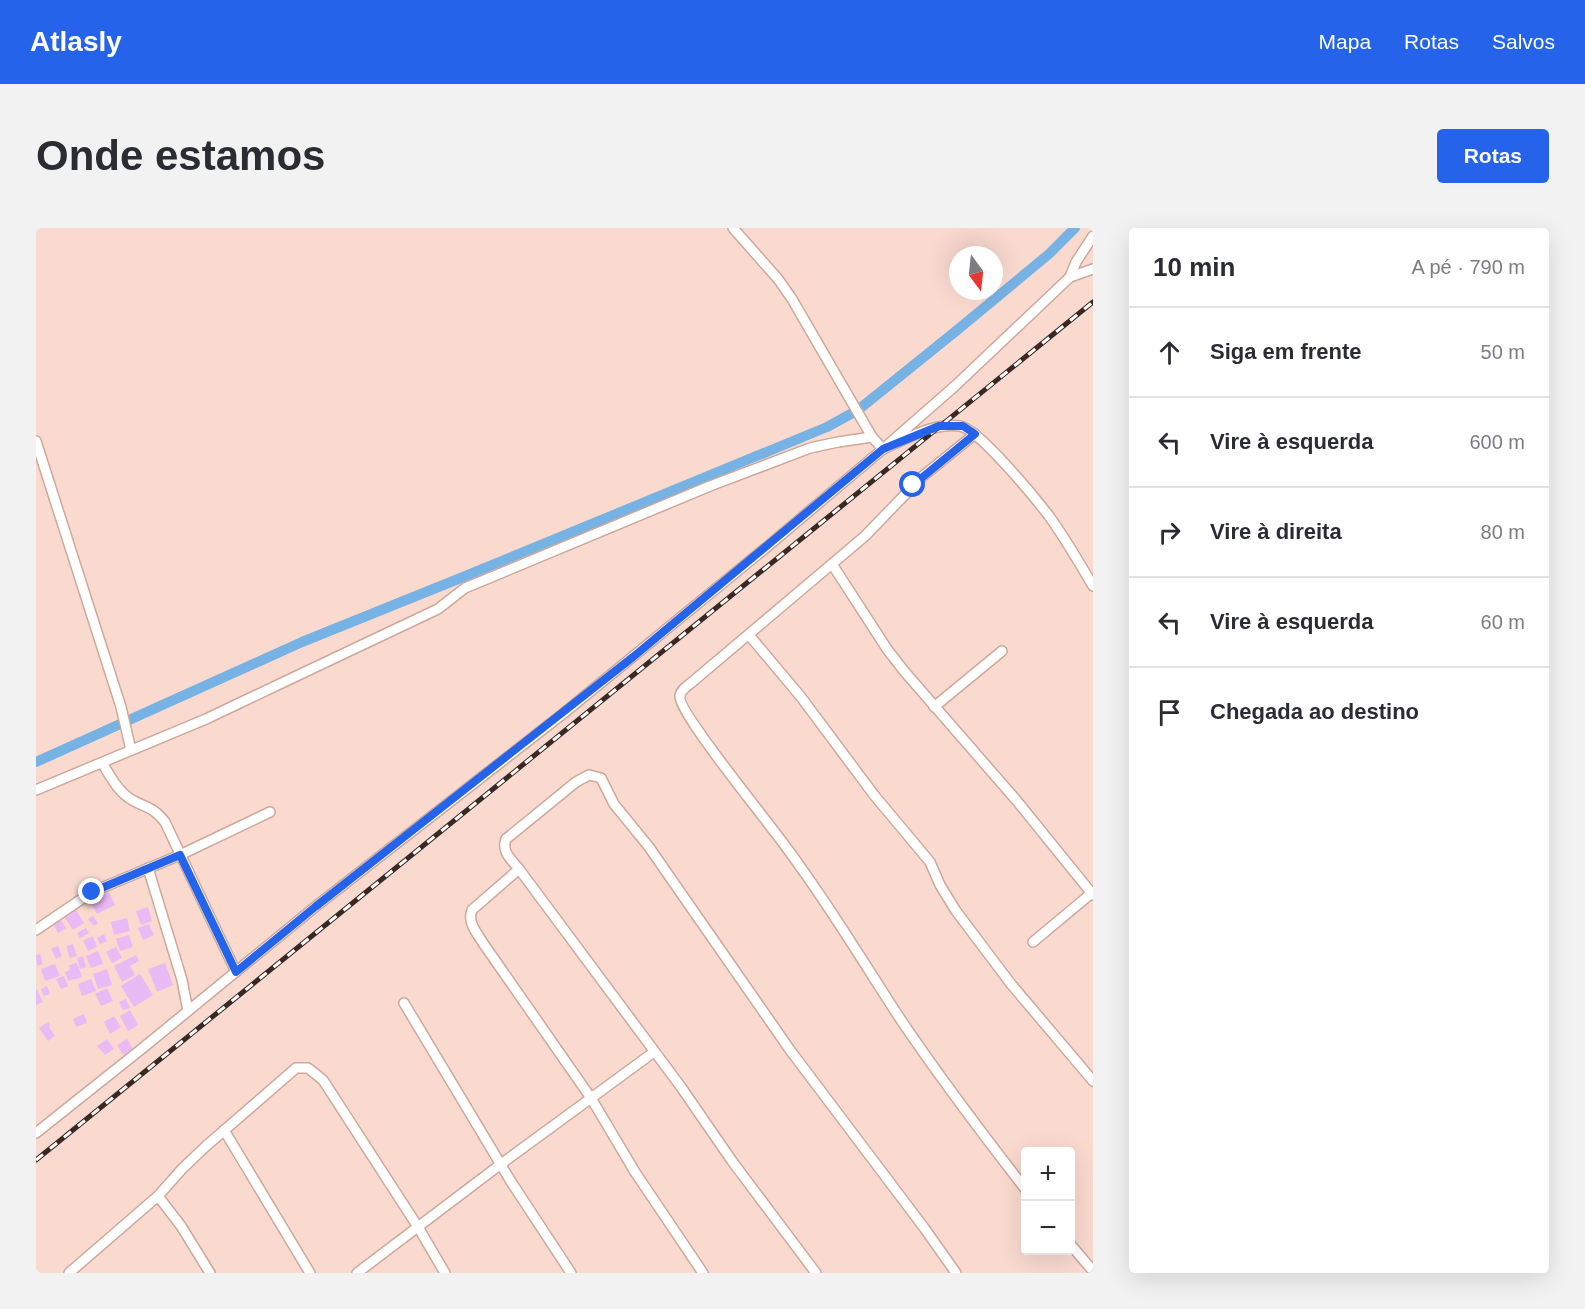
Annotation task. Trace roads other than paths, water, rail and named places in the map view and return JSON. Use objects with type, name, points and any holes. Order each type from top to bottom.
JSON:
[{"type":"street","points":[[733,228],[778,279],[792,299],[872,437],[883,449]]},
{"type":"street","points":[[1070,277],[1076,262],[1093,236]]},
{"type":"street","points":[[36,1133],[324,901],[627,662],[883,449],[1070,277],[1093,269]]},
{"type":"street","points":[[883,449],[939,426],[963,426],[993,451],[1039,502],[1093,586]]},
{"type":"street","points":[[975,434],[923,476],[873,528],[683,690],[680,695],[682,707],[783,842],[898,1015],[994,1150],[1021,1184]]},
{"type":"street","points":[[36,790],[206,719],[438,609],[465,588],[710,486],[810,448],[872,437]]},
{"type":"street","points":[[36,441],[118,696],[131,750]]},
{"type":"street","points":[[832,564],[887,649],[1092,893],[1033,942]]},
{"type":"street","points":[[748,635],[801,697],[874,795],[930,862],[940,885],[956,911],[1011,984],[1093,1081]]},
{"type":"street","points":[[934,707],[1002,651]]},
{"type":"street","points":[[102,763],[122,792],[159,814],[171,833],[236,972]]},
{"type":"street","points":[[816,1273],[750,1187],[654,1052],[506,853],[504,848],[506,839],[576,782],[589,775],[601,778],[617,808],[649,847],[796,1058],[956,1273]]},
{"type":"street","points":[[36,930],[92,892],[180,855],[270,812]]},
{"type":"street","points":[[148,868],[182,980],[188,1011]]},
{"type":"street","points":[[519,869],[471,910],[470,918],[474,928],[591,1098],[629,1163],[703,1273]]},
{"type":"street","points":[[404,1004],[501,1164],[571,1273]]},
{"type":"street","points":[[357,1273],[654,1052]]},
{"type":"street","points":[[69,1273],[158,1196],[182,1169],[224,1130],[296,1068],[309,1068],[323,1080],[445,1273]]},
{"type":"street","points":[[224,1130],[310,1273]]},
{"type":"street","points":[[158,1196],[181,1226],[210,1273]]},
{"type":"street","points":[[1075,1249],[1093,1271]]},
{"type":"waterway","points":[[36,762],[302,642],[827,427],[858,410],[1049,254],[1075,228]]},
{"type":"railway","points":[[36,1160],[1093,302]]}]
